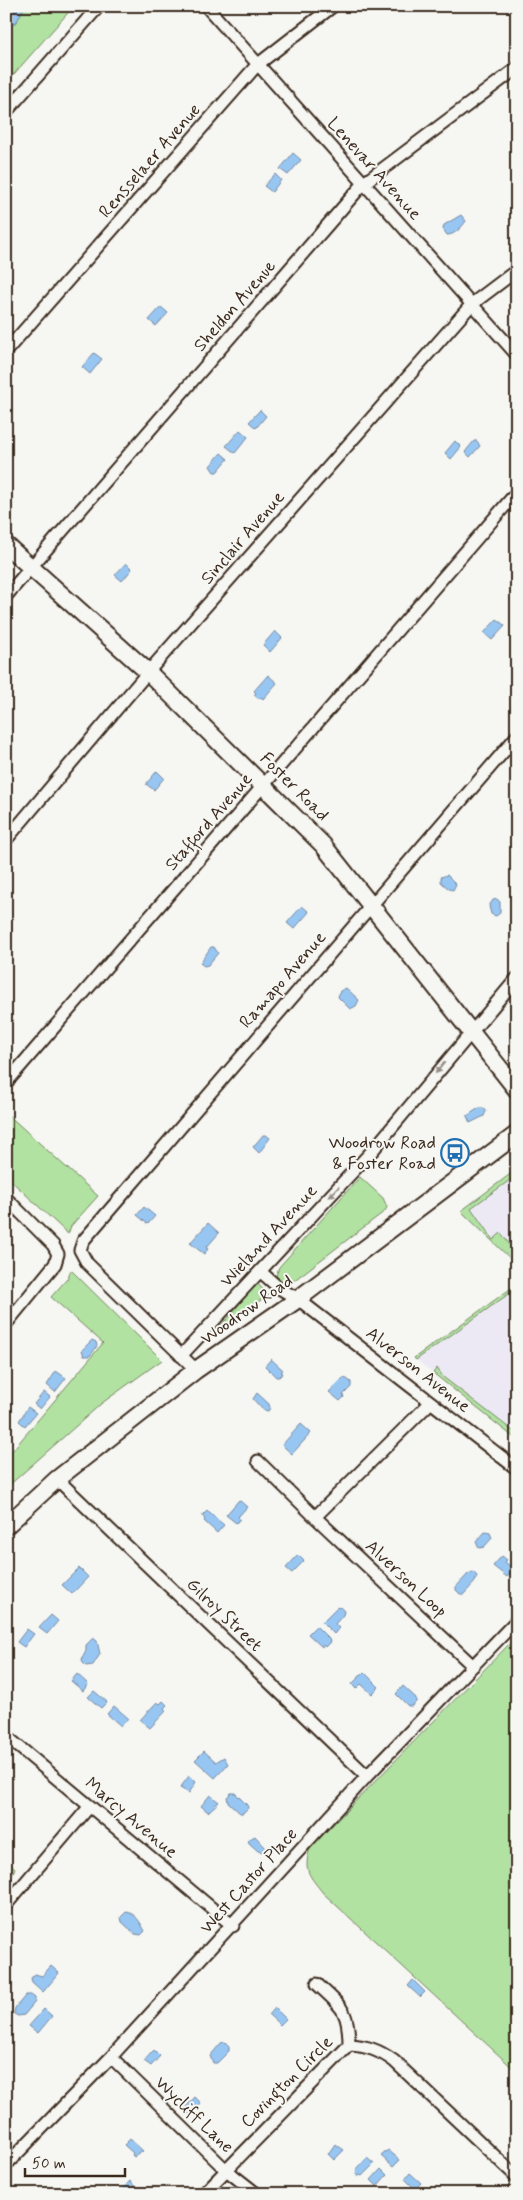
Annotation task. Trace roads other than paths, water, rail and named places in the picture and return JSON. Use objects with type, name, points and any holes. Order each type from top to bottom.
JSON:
[{"type":"street","points":[[6,112],[99,6]]},
{"type":"street","name":"Lenevar Avenue","points":[[206,6],[517,355]]},
{"type":"street","name":"Rensselaer Avenue","points":[[6,352],[257,65],[333,6]]},
{"type":"street","name":"Sheldon Avenue","points":[[6,596],[364,183],[517,68]]},
{"type":"street","name":"Sinclair Avenue","points":[[6,840],[148,672],[472,304],[517,270]]},
{"type":"street","name":"Stafford Avenue","points":[[6,1083],[517,492]]},
{"type":"street","name":"Foster Road","points":[[6,545],[148,672],[323,845],[372,904],[517,1090]]},
{"type":"street","name":"Ramapo Avenue","points":[[181,1356],[86,1263],[80,1250],[83,1241],[517,736]]},
{"type":"street","name":"Wieland Avenue","points":[[181,1356],[373,1150],[517,978]]},
{"type":"street","name":"Woodrow Road","points":[[6,1526],[57,1479],[196,1370],[298,1299],[517,1134]]},
{"type":"street","points":[[6,1198],[53,1244],[58,1254],[55,1264],[6,1324]]},
{"type":"street","name":"Alverson Avenue","points":[[261,1272],[279,1288],[298,1299],[517,1469]]},
{"type":"street","points":[[181,1356],[196,1370]]},
{"type":"street","points":[[315,1517],[431,1402]]},
{"type":"street","name":"Alverson Loop","points":[[258,1461],[473,1666]]},
{"type":"street","name":"Gilroy Street","points":[[57,1479],[367,1776]]},
{"type":"street","name":"West Castor Place","points":[[6,2165],[111,2057],[233,1926],[367,1776],[517,1620]]},
{"type":"street","name":"Marcy Avenue","points":[[6,1736],[233,1926]]},
{"type":"street","points":[[6,1906],[90,1806]]},
{"type":"street","points":[[317,1984],[341,2008],[346,2016],[349,2024],[349,2045]]},
{"type":"street","name":"Covington Circle","points":[[204,2194],[225,2169],[349,2045],[365,2046],[380,2051],[394,2061],[517,2176]]},
{"type":"street","name":"Wycliff Lane","points":[[111,2057],[225,2169],[257,2194]]},
{"type":"water","points":[[6,6],[25,6],[17,21],[6,31]]},
{"type":"water","points":[[293,153],[301,160],[288,175],[280,169]]},
{"type":"water","points":[[275,174],[281,180],[272,192],[264,186]]},
{"type":"water","points":[[461,215],[466,221],[455,232],[447,235],[443,229],[444,225]]},
{"type":"water","points":[[161,307],[168,313],[156,326],[149,320]]},
{"type":"water","points":[[94,353],[102,359],[90,374],[82,367]]},
{"type":"water","points":[[260,410],[266,416],[256,428],[249,422]]},
{"type":"water","points":[[240,430],[248,437],[235,453],[226,446]]},
{"type":"water","points":[[455,441],[461,447],[451,459],[445,453]]},
{"type":"water","points":[[474,441],[477,441],[480,446],[470,457],[465,452]]},
{"type":"water","points":[[221,453],[228,459],[217,472],[214,472],[210,466]]},
{"type":"water","points":[[126,563],[132,569],[122,581],[115,575]]},
{"type":"water","points":[[497,619],[505,626],[492,640],[484,633]]},
{"type":"water","points":[[275,631],[282,638],[270,652],[263,645]]},
{"type":"water","points":[[268,675],[277,683],[263,699],[261,697],[259,699],[254,695],[256,693],[254,691]]},
{"type":"water","points":[[157,771],[164,778],[154,790],[146,784]]},
{"type":"water","points":[[447,875],[456,884],[453,890],[441,882],[441,877]]},
{"type":"water","points":[[497,899],[500,902],[500,913],[496,916],[491,914],[489,906],[493,900]]},
{"type":"water","points":[[302,906],[309,912],[294,929],[287,923]]},
{"type":"water","points":[[211,947],[214,947],[218,953],[208,965],[204,966],[200,963]]},
{"type":"water","points":[[346,988],[359,1000],[356,1006],[350,1009],[338,997],[340,991]]},
{"type":"water","points":[[479,1108],[484,1108],[486,1111],[484,1116],[470,1123],[467,1116]]},
{"type":"water","points":[[263,1135],[270,1138],[259,1153],[253,1147]]},
{"type":"water","points":[[144,1207],[155,1216],[148,1224],[137,1215]]},
{"type":"water","points":[[208,1223],[219,1233],[206,1248],[208,1249],[204,1254],[190,1243]]},
{"type":"water","points":[[92,1340],[96,1342],[97,1346],[90,1356],[84,1356],[82,1350]]},
{"type":"water","points":[[271,1359],[283,1370],[279,1377],[276,1377],[265,1366]]},
{"type":"water","points":[[56,1371],[66,1378],[55,1392],[47,1385]]},
{"type":"water","points":[[343,1378],[351,1382],[351,1387],[340,1401],[329,1392]]},
{"type":"water","points":[[44,1392],[50,1397],[40,1409],[34,1404]]},
{"type":"water","points":[[257,1393],[269,1404],[270,1408],[268,1411],[263,1410],[253,1399]]},
{"type":"water","points":[[28,1407],[36,1413],[25,1426],[19,1421]]},
{"type":"water","points":[[301,1424],[311,1433],[292,1454],[282,1445]]},
{"type":"water","points":[[239,1500],[247,1507],[238,1517],[240,1519],[236,1523],[226,1515]]},
{"type":"water","points":[[207,1511],[224,1525],[217,1533],[204,1521],[205,1519],[202,1516]]},
{"type":"water","points":[[485,1532],[490,1533],[492,1538],[484,1547],[479,1548],[476,1542]]},
{"type":"water","points":[[298,1555],[304,1561],[292,1573],[286,1568]]},
{"type":"water","points":[[502,1556],[507,1560],[505,1562],[514,1569],[507,1577],[493,1566]]},
{"type":"water","points":[[79,1568],[88,1577],[72,1594],[62,1585]]},
{"type":"water","points":[[473,1572],[477,1576],[475,1582],[464,1594],[460,1594],[456,1587],[468,1574]]},
{"type":"water","points":[[340,1607],[344,1611],[335,1624],[339,1628],[334,1634],[322,1622],[336,1608]]},
{"type":"water","points":[[51,1615],[58,1621],[47,1634],[39,1628]]},
{"type":"water","points":[[316,1626],[329,1639],[330,1642],[325,1647],[323,1645],[322,1647],[308,1634]]},
{"type":"water","points":[[27,1629],[34,1634],[24,1647],[17,1642]]},
{"type":"water","points":[[93,1638],[97,1641],[100,1654],[93,1665],[86,1666],[82,1659],[86,1651],[86,1645]]},
{"type":"water","points":[[364,1672],[379,1687],[372,1694],[361,1684],[356,1689],[352,1684]]},
{"type":"water","points":[[77,1674],[88,1684],[83,1691],[71,1681]]},
{"type":"water","points":[[403,1686],[416,1698],[416,1702],[412,1706],[408,1706],[396,1694]]},
{"type":"water","points":[[94,1691],[107,1702],[101,1708],[88,1697]]},
{"type":"water","points":[[163,1701],[167,1705],[164,1708],[166,1711],[150,1728],[140,1720],[157,1702],[160,1704]]},
{"type":"water","points":[[114,1706],[128,1718],[121,1726],[107,1714]]},
{"type":"water","points":[[204,1751],[216,1762],[224,1757],[228,1764],[215,1778],[195,1760]]},
{"type":"water","points":[[189,1776],[196,1782],[189,1793],[180,1788]]},
{"type":"water","points":[[231,1793],[235,1793],[247,1805],[248,1808],[243,1813],[240,1813],[228,1802],[227,1797]]},
{"type":"water","points":[[210,1795],[219,1802],[208,1812],[201,1806]]},
{"type":"water","points":[[255,1836],[266,1848],[262,1852],[249,1843],[248,1840]]},
{"type":"water","points":[[126,1912],[133,1914],[140,1922],[145,1931],[141,1935],[135,1934],[122,1922],[121,1917]]},
{"type":"water","points":[[51,1966],[59,1973],[43,1992],[32,1982],[31,1978],[35,1974],[42,1976]]},
{"type":"water","points":[[413,1980],[425,1992],[420,1997],[408,1986]]},
{"type":"water","points":[[26,1995],[31,1995],[35,1998],[35,2002],[24,2015],[18,2016],[14,2014],[15,2008]]},
{"type":"water","points":[[275,2008],[286,2019],[280,2025],[269,2015]]},
{"type":"water","points":[[44,2009],[52,2016],[38,2033],[29,2026]]},
{"type":"water","points":[[225,2042],[229,2046],[229,2051],[217,2063],[213,2063],[210,2056],[221,2043]]},
{"type":"water","points":[[154,2050],[160,2056],[151,2066],[144,2061]]},
{"type":"water","points":[[195,2097],[201,2103],[190,2115],[184,2109]]},
{"type":"water","points":[[130,2139],[143,2151],[134,2157],[133,2153],[124,2145]]},
{"type":"water","points":[[335,2144],[344,2150],[334,2160],[328,2154]]},
{"type":"water","points":[[388,2150],[400,2160],[393,2167],[381,2156]]},
{"type":"water","points":[[367,2158],[374,2164],[362,2176],[358,2177],[356,2170]]},
{"type":"water","points":[[381,2169],[387,2175],[377,2186],[371,2180]]},
{"type":"water","points":[[410,2173],[421,2183],[415,2189],[405,2179]]},
{"type":"water","points":[[130,2181],[137,2189],[132,2194],[117,2194]]},
{"type":"place","name":"Woodrow Road & Foster Road","points":[[455,1153]]}]
